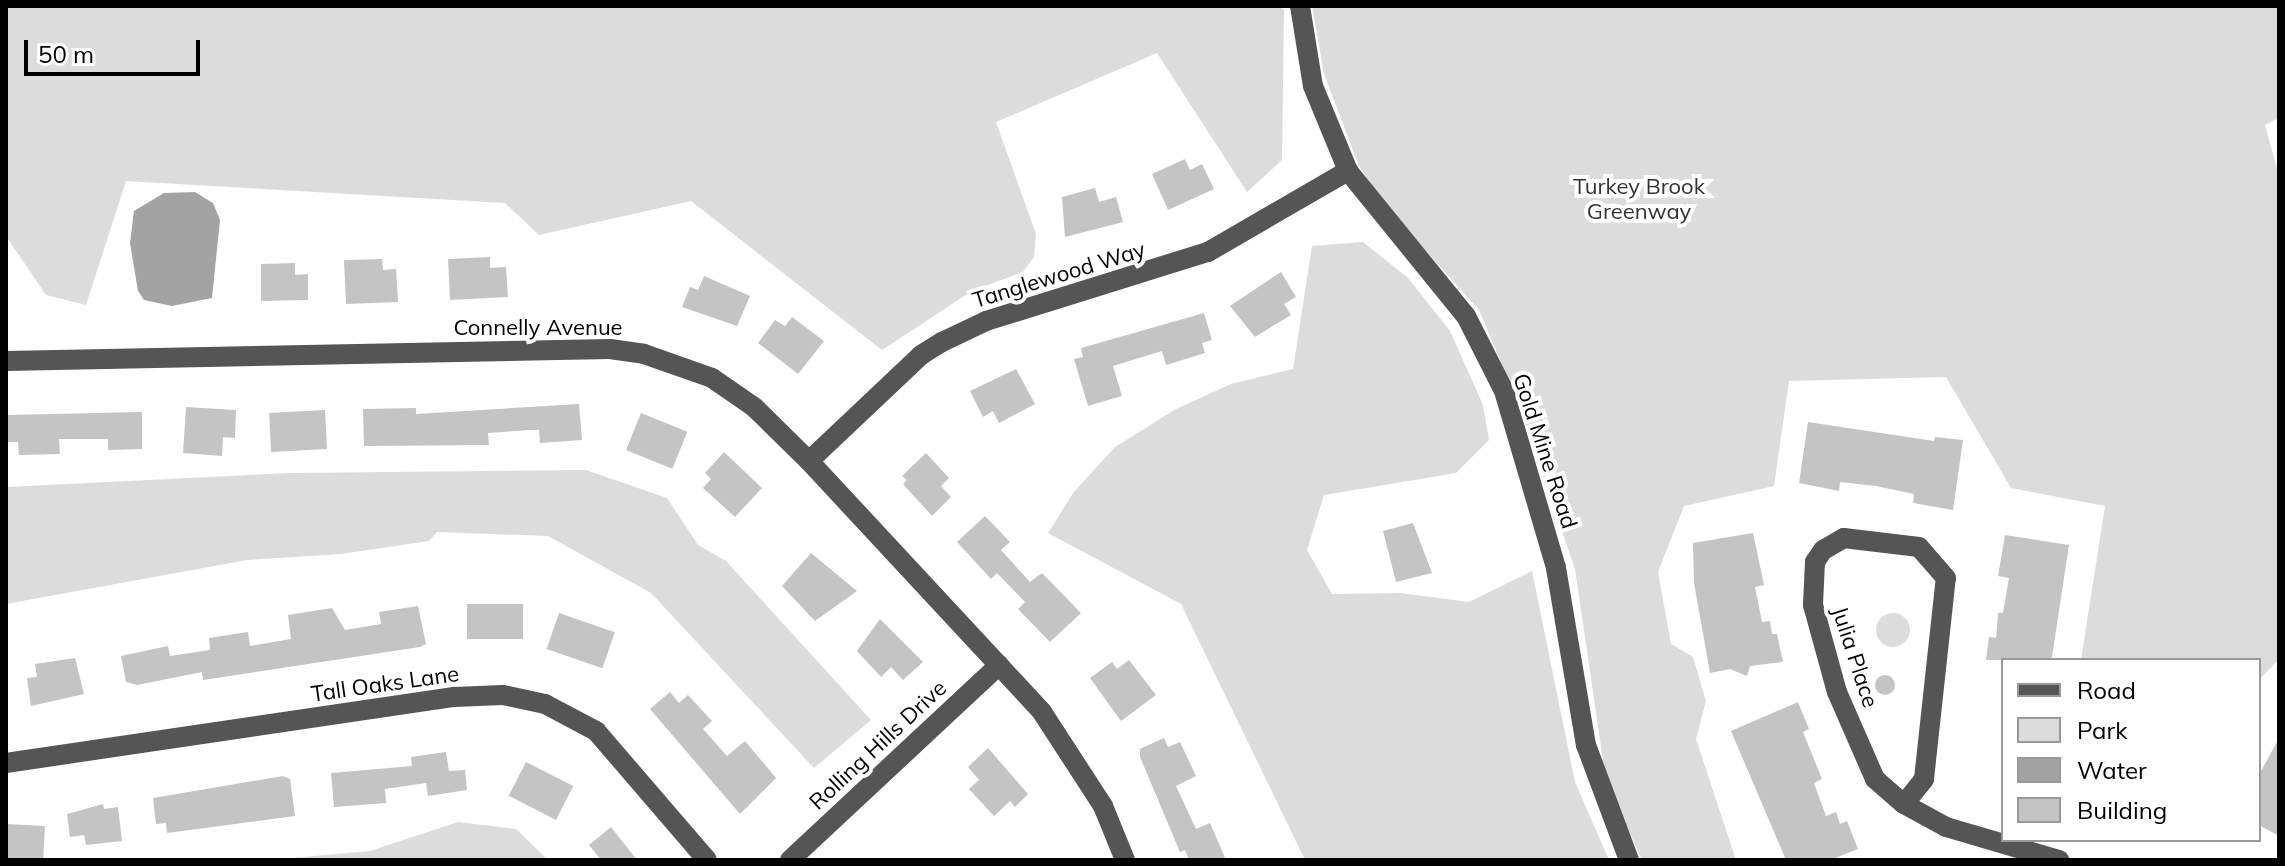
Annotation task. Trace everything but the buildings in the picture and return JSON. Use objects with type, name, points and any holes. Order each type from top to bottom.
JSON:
[{"type":"street","name":"Gold Mine Road","points":[[1300,6],[1313,86],[1348,171],[1466,316],[1504,391],[1556,568],[1586,745],[1629,860]]},
{"type":"street","name":"Tanglewood Way","points":[[809,461],[921,355],[952,336],[986,321],[1186,261],[1348,171]]},
{"type":"street","name":"Connelly Avenue","points":[[6,361],[610,349],[644,354],[712,378],[754,407],[809,461],[999,665],[1080,764],[1125,860]]},
{"type":"street","name":"Julia Place","points":[[1904,804],[1924,779],[1946,578],[1919,547],[1844,538],[1823,550],[1813,567],[1815,620],[1870,771],[1904,804],[1946,827],[2059,860]]},
{"type":"street","name":"Rolling Hills Drive","points":[[790,860],[999,665]]},
{"type":"street","name":"Tall Oaks Lane","points":[[6,763],[454,697],[503,695],[545,704],[596,731],[707,860]]},
{"type":"green space","points":[[6,6],[1274,6],[1284,9],[1282,160],[1247,192],[1157,53],[996,122],[1036,234],[1034,257],[1023,272],[972,291],[882,350],[691,201],[539,235],[505,203],[126,181],[86,305],[46,295],[6,236]]},
{"type":"green space","name":"Turkey Brook Greenway","points":[[1312,6],[2279,6],[2279,118],[2265,125],[2279,176],[2279,659],[2261,678],[2261,658],[2081,658],[2105,506],[2011,488],[1946,377],[1789,381],[1774,486],[1684,506],[1658,572],[1671,644],[1693,657],[1706,701],[1696,739],[1736,860],[1642,860],[1606,781],[1575,569],[1518,403],[1479,310],[1383,203],[1359,166],[1324,74]]},
{"type":"green space","points":[[1363,242],[1408,278],[1450,331],[1483,405],[1489,440],[1456,473],[1324,495],[1307,550],[1332,594],[1400,593],[1469,602],[1532,571],[1575,782],[1609,860],[1305,860],[1181,604],[1048,533],[1073,493],[1115,447],[1176,409],[1231,384],[1293,369],[1312,246]]},
{"type":"green space","points":[[586,470],[667,498],[698,545],[726,561],[871,720],[814,768],[651,593],[548,536],[437,532],[429,541],[341,554],[247,560],[6,604],[6,487],[290,473]]},
{"type":"green space","points":[[1893,613],[1905,618],[1910,630],[1905,642],[1893,647],[1881,642],[1876,630],[1881,618]]},
{"type":"green space","points":[[458,822],[516,829],[548,860],[269,860],[370,851]]},
{"type":"water","points":[[195,192],[213,203],[220,220],[212,298],[172,306],[144,300],[138,291],[130,243],[134,211],[164,193]]}]
